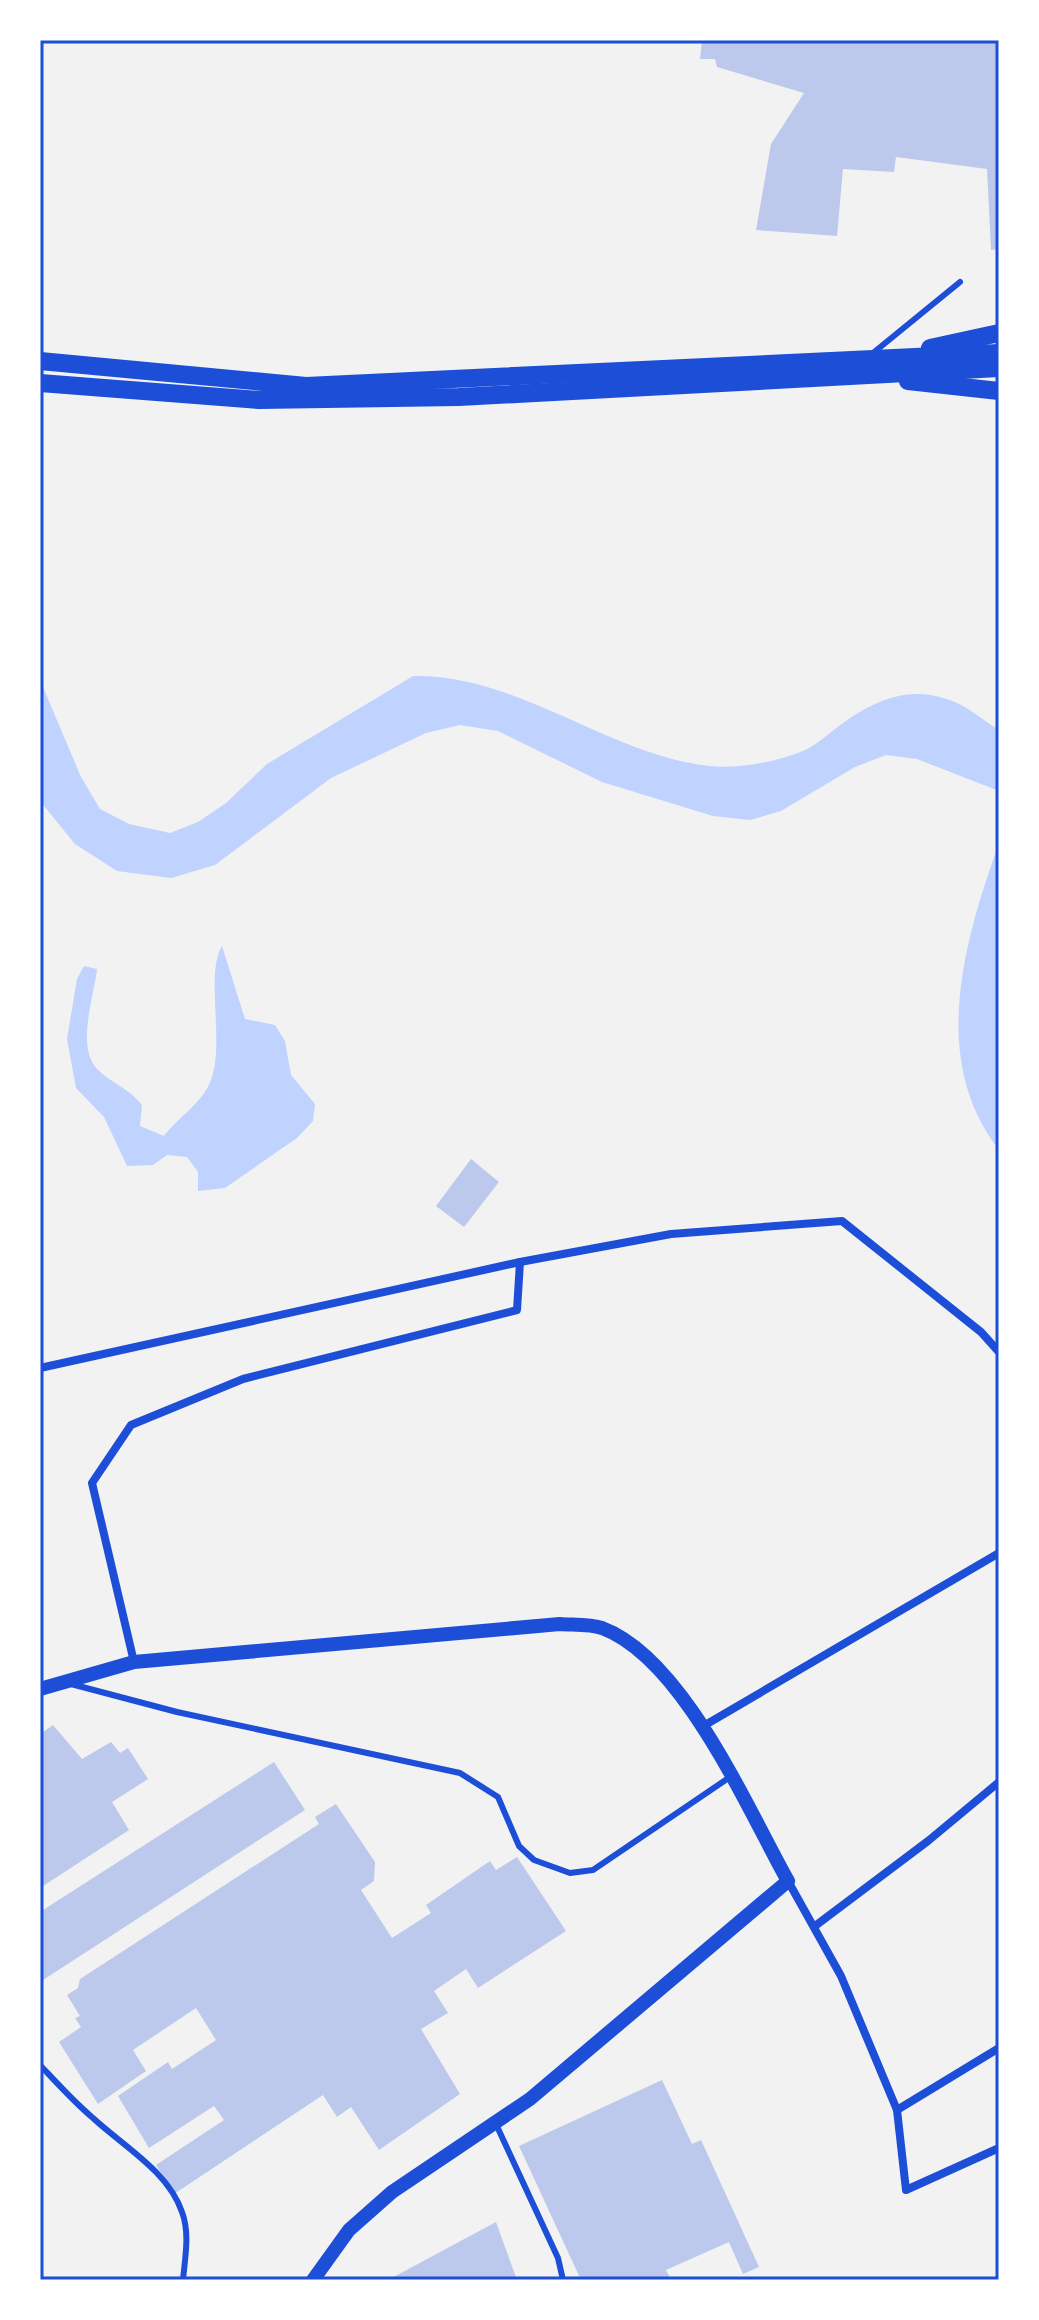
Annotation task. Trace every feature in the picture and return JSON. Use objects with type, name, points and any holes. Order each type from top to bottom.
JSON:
[{"type":"main road","points":[[870,366],[999,333]]},
{"type":"main road","points":[[40,383],[259,400],[459,397],[870,366],[999,353]]},
{"type":"main road","points":[[41,361],[306,386],[870,366],[999,368]]},
{"type":"main road","points":[[870,366],[980,392],[999,391]]},
{"type":"street","points":[[40,1368],[520,1262],[671,1234],[842,1221],[981,1332],[999,1352]]},
{"type":"street","points":[[134,1662],[92,1483],[131,1425],[243,1379],[517,1310],[520,1262]]},
{"type":"street","points":[[700,1728],[999,1553]]},
{"type":"street","points":[[40,1689],[134,1662],[560,1624],[601,1627],[637,1647],[667,1678],[732,1776],[815,1926],[841,1976],[897,2110],[906,2190],[999,2148]]},
{"type":"street","points":[[815,1926],[928,1841],[999,1782]]},
{"type":"street","points":[[313,2280],[349,2230],[392,2192],[530,2099],[788,1881]]},
{"type":"street","points":[[897,2110],[999,2048]]},
{"type":"lane","points":[[870,366],[960,282]]},
{"type":"lane","points":[[64,1682],[177,1712],[460,1773],[498,1797],[519,1846],[534,1860],[570,1873],[593,1870],[732,1776]]},
{"type":"lane","points":[[40,2065],[92,2118],[152,2167],[172,2192],[182,2211],[186,2230],[183,2280]]},
{"type":"lane","points":[[495,2122],[558,2258],[563,2280]]},
{"type":"water","points":[[413,676],[452,679],[489,688],[526,700],[634,747],[671,759],[721,767],[758,764],[805,750],[848,719],[890,698],[920,694],[936,696],[964,707],[999,730],[999,791],[917,759],[886,755],[855,767],[781,811],[750,820],[713,816],[602,782],[498,731],[460,725],[426,733],[331,778],[215,865],[171,878],[117,871],[75,844],[40,801],[40,680],[81,777],[100,809],[129,824],[170,833],[198,822],[226,803],[267,764]]},
{"type":"water","points":[[999,843],[999,1150],[977,1115],[964,1077],[959,1038],[965,958]]},
{"type":"water","points":[[222,946],[245,1019],[275,1025],[285,1041],[291,1075],[315,1104],[313,1121],[297,1138],[225,1188],[198,1191],[198,1172],[187,1157],[167,1155],[153,1165],[127,1166],[104,1117],[76,1088],[67,1039],[77,979],[84,966],[97,969],[87,1035],[91,1059],[102,1074],[142,1105],[140,1126],[164,1136],[202,1096],[211,1080],[216,1047],[215,973]]},
{"type":"building","points":[[702,40],[999,40],[999,249],[991,250],[987,169],[896,157],[894,172],[843,169],[837,236],[756,230],[771,144],[804,93],[717,67],[715,59],[700,59]]},
{"type":"building","points":[[471,1159],[499,1182],[464,1227],[436,1206]]},
{"type":"building","points":[[53,1725],[82,1759],[111,1742],[120,1753],[128,1748],[148,1779],[112,1802],[129,1830],[40,1888],[40,1734]]},
{"type":"building","points":[[274,1762],[305,1810],[40,1982],[40,1912]]},
{"type":"building","points":[[336,1804],[375,1862],[374,1881],[361,1890],[392,1938],[431,1913],[426,1905],[490,1861],[496,1870],[517,1857],[566,1931],[478,1988],[466,1969],[434,1991],[448,2013],[421,2029],[460,2094],[379,2150],[351,2107],[337,2117],[323,2095],[174,2194],[156,2165],[224,2120],[214,2106],[149,2148],[118,2096],[168,2062],[172,2069],[216,2040],[196,2008],[133,2050],[146,2071],[98,2104],[59,2042],[81,2027],[75,2018],[80,2016],[67,1995],[78,1988],[80,1979],[319,1824],[315,1817]]},
{"type":"building","points":[[662,2080],[692,2144],[701,2140],[759,2267],[743,2274],[729,2242],[666,2270],[670,2278],[665,2280],[581,2280],[519,2146]]},
{"type":"building","points":[[496,2222],[517,2280],[388,2280]]}]
